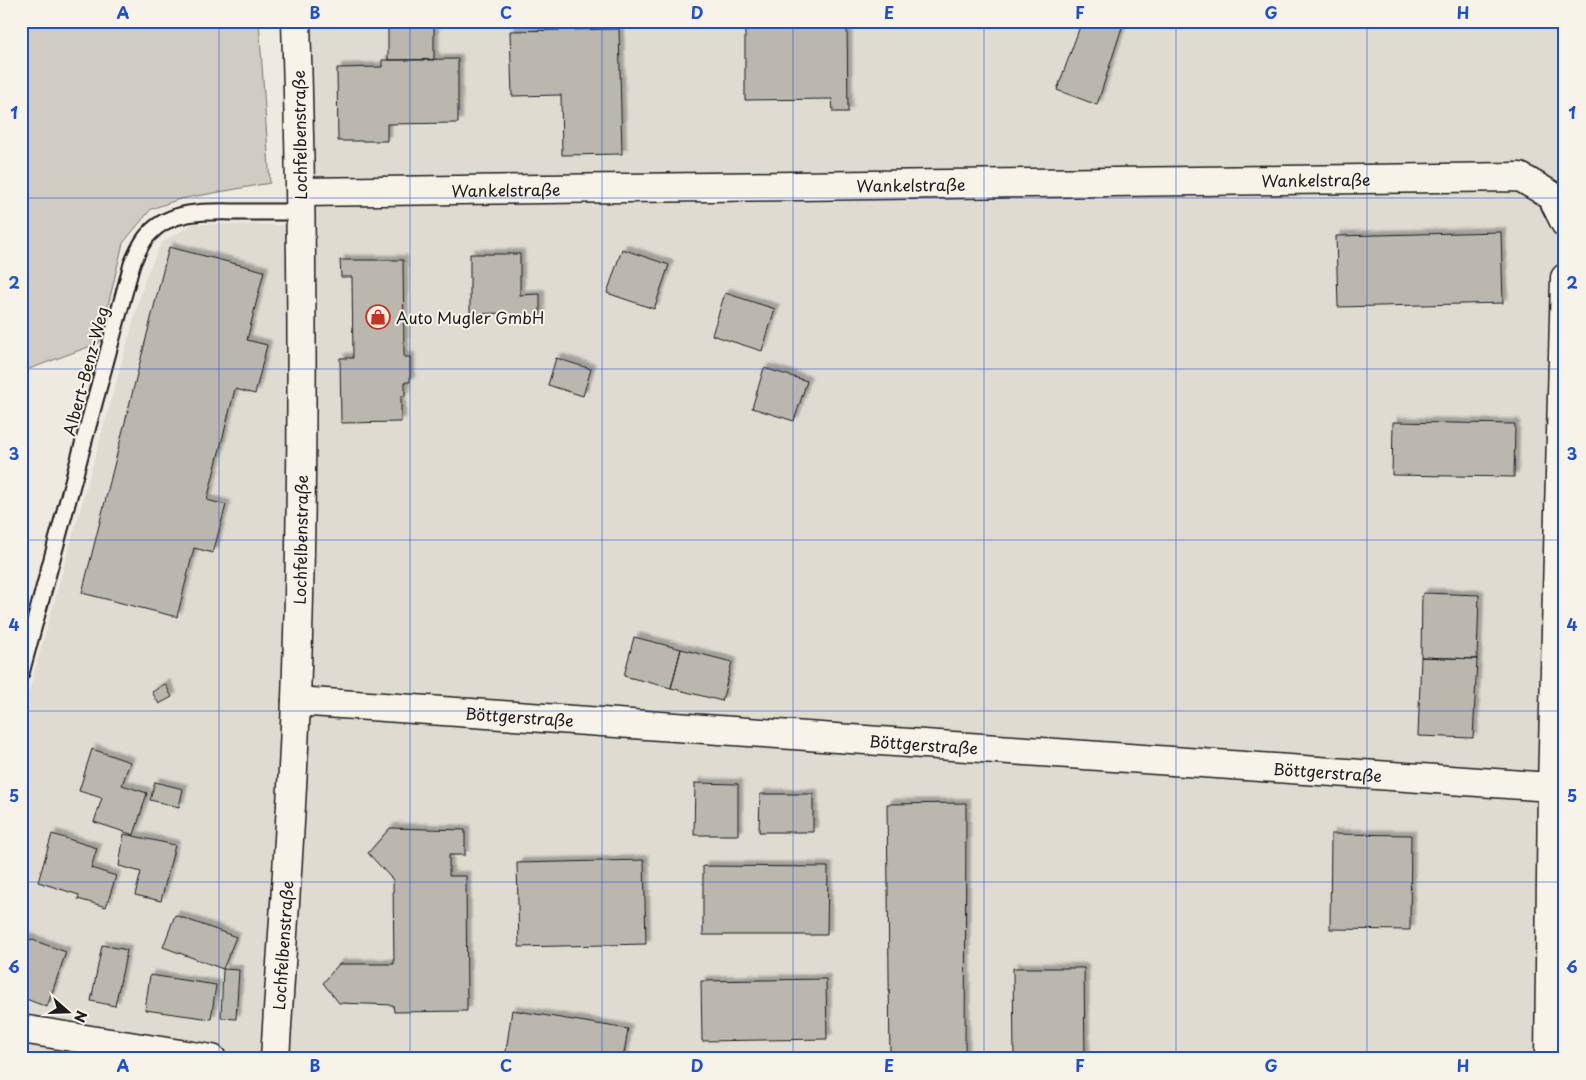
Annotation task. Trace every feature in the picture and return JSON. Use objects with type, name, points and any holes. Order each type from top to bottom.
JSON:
[{"type":"street","name":"Lochfelbenstraße","points":[[275,1059],[296,702],[302,459],[301,202],[296,21]]},
{"type":"street","name":"Wankelstraße","points":[[301,202],[1520,177],[1551,195],[1565,223]]},
{"type":"street","points":[[1549,1059],[1552,787],[1565,278]]},
{"type":"street","name":"Böttgerstraße","points":[[296,702],[1552,787]]},
{"type":"street","points":[[21,1029],[212,1059]]},
{"type":"lane","name":"Albert-Benz-Weg","points":[[21,672],[132,264],[140,246],[149,233],[163,222],[178,216],[198,212],[301,202]]},
{"type":"shaded area","points":[[21,21],[259,21],[270,183],[180,199],[151,209],[123,243],[99,343],[21,372]]},
{"type":"shaded area","points":[[306,21],[1565,21],[1565,1059],[21,1059],[21,719],[146,276],[162,242],[193,224],[308,225]]},
{"type":"building","points":[[388,21],[434,21],[434,60],[388,60]]},
{"type":"building","points":[[745,21],[847,21],[848,112],[833,112],[832,99],[745,100]]},
{"type":"building","points":[[1082,21],[1124,21],[1097,105],[1057,90]]},
{"type":"building","points":[[619,29],[622,154],[562,155],[561,95],[512,96],[510,31]]},
{"type":"building","points":[[458,59],[458,123],[387,124],[387,141],[338,141],[337,68],[382,67],[382,60]]},
{"type":"building","points":[[1501,232],[1503,303],[1338,307],[1336,236]]},
{"type":"building","points":[[169,247],[264,271],[247,340],[267,345],[255,394],[235,389],[207,500],[226,505],[213,553],[194,548],[177,617],[82,593]]},
{"type":"building","points":[[622,249],[669,265],[654,309],[607,293]]},
{"type":"building","points":[[470,254],[520,254],[520,295],[540,294],[540,319],[506,319],[506,313],[470,314]]},
{"type":"building","name":"Auto Mugler GmbH","points":[[340,260],[403,260],[404,357],[410,357],[410,382],[405,382],[405,396],[401,396],[401,422],[341,423],[340,358],[353,358],[352,277],[341,277]]},
{"type":"building","points":[[725,293],[775,309],[762,351],[712,335]]},
{"type":"building","points":[[556,358],[591,369],[583,396],[548,385]]},
{"type":"building","points":[[764,368],[807,381],[794,421],[752,408]]},
{"type":"building","points":[[1393,422],[1515,424],[1514,477],[1392,475]]},
{"type":"building","points":[[1424,593],[1479,595],[1477,659],[1421,657],[1422,595]]},
{"type":"building","points":[[634,637],[681,649],[671,688],[624,676]]},
{"type":"building","points":[[681,649],[732,662],[722,701],[671,688]]},
{"type":"building","points":[[1421,657],[1477,659],[1473,738],[1418,736]]},
{"type":"building","points":[[165,684],[172,697],[159,704],[152,692]]},
{"type":"building","points":[[92,749],[130,762],[122,785],[147,793],[134,835],[94,822],[102,798],[79,791]]},
{"type":"building","points":[[155,782],[183,789],[179,807],[150,800]]},
{"type":"building","points":[[695,783],[738,784],[738,835],[694,835]]},
{"type":"building","points":[[760,794],[813,794],[813,832],[759,832]]},
{"type":"building","points":[[966,803],[965,1059],[890,1059],[887,804]]},
{"type":"building","points":[[390,828],[465,830],[465,855],[449,855],[449,876],[466,876],[467,1011],[394,1012],[393,1005],[339,1003],[323,983],[339,964],[394,964],[393,880],[368,853]]},
{"type":"building","points":[[52,834],[97,848],[91,868],[116,876],[106,907],[78,899],[79,895],[38,882]]},
{"type":"building","points":[[124,834],[175,845],[161,901],[135,895],[141,872],[119,866]]},
{"type":"building","points":[[1331,834],[1411,835],[1410,930],[1330,929]]},
{"type":"building","points":[[644,860],[646,944],[519,947],[517,863]]},
{"type":"building","points":[[703,866],[828,867],[827,935],[703,935]]},
{"type":"building","points":[[175,915],[236,937],[223,969],[163,947]]},
{"type":"building","points":[[24,937],[66,952],[47,1007],[21,997],[21,944]]},
{"type":"building","points":[[102,945],[127,950],[115,1006],[91,1001]]},
{"type":"building","points":[[1013,968],[1084,968],[1085,1059],[1014,1059]]},
{"type":"building","points":[[223,969],[239,970],[236,1019],[221,1018]]},
{"type":"building","points":[[150,975],[216,985],[211,1019],[145,1010]]},
{"type":"building","points":[[826,979],[827,1039],[702,1041],[701,981]]},
{"type":"building","points":[[512,1010],[628,1029],[623,1059],[514,1059],[505,1057]]},
{"type":"building","points":[[54,1052],[96,1059],[53,1059]]},
{"type":"place","name":"Auto Mugler GmbH","points":[[378,317]]}]
